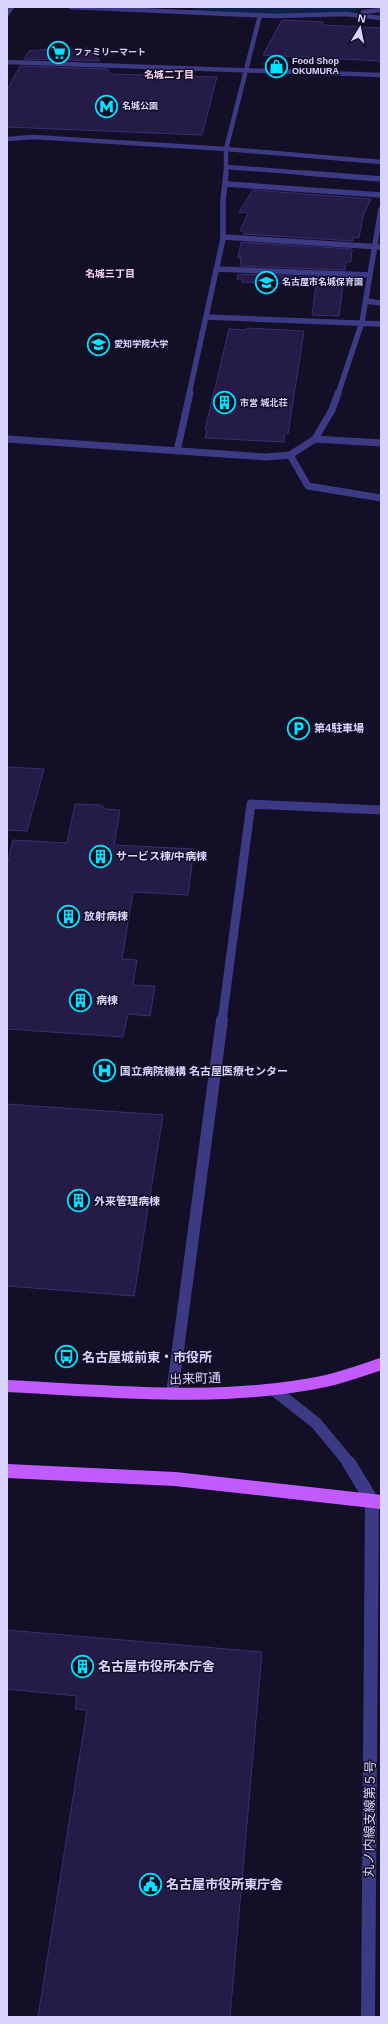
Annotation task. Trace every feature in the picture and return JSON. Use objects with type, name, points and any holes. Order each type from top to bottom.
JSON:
[{"type":"main road","name":"出来町通","points":[[7,1386],[172,1394],[274,1390],[327,1381],[381,1364]]},
{"type":"main road","points":[[7,1471],[175,1479],[377,1501]]},
{"type":"street","points":[[7,14],[12,7]]},
{"type":"street","points":[[71,7],[260,15],[345,14],[381,10]]},
{"type":"street","points":[[345,14],[381,18]]},
{"type":"street","points":[[176,451],[223,237],[223,201],[227,167],[226,149],[245,69],[260,15]]},
{"type":"street","points":[[7,62],[245,69],[381,75]]},
{"type":"street","points":[[7,139],[34,137],[226,149],[381,162]]},
{"type":"street","points":[[227,167],[381,179]]},
{"type":"street","points":[[226,184],[381,195]]},
{"type":"street","points":[[7,439],[266,457],[290,455],[315,439],[332,410],[362,322],[370,275],[378,247],[381,209]]},
{"type":"street","points":[[223,237],[378,247]]},
{"type":"street","points":[[216,269],[370,275]]},
{"type":"street","points":[[366,301],[381,302]]},
{"type":"street","points":[[206,317],[362,322],[381,324]]},
{"type":"street","points":[[315,439],[381,443]]},
{"type":"street","points":[[290,455],[308,486],[381,498]]},
{"type":"street","points":[[172,1394],[251,804],[381,810]]},
{"type":"street","points":[[274,1390],[316,1423],[377,1501]]},
{"type":"street","name":"丸ノ内線支線第５号","points":[[368,2017],[377,1501]]},
{"type":"building","points":[[282,20],[323,22],[322,25],[381,28],[381,61],[263,55]]},
{"type":"building","points":[[63,48],[65,50],[88,48],[100,61],[24,59],[29,51]]},
{"type":"building","points":[[20,66],[107,69],[111,74],[217,77],[202,135],[7,127],[7,90]]},
{"type":"building","points":[[253,190],[371,199],[363,216],[359,238],[353,237],[353,241],[243,234],[245,231],[240,231],[248,213],[239,212]]},
{"type":"building","points":[[241,242],[352,249],[351,262],[346,262],[345,270],[240,266],[241,258],[238,258]]},
{"type":"building","points":[[238,274],[344,278],[339,316],[312,315],[316,285],[242,282],[243,279],[237,279]]},
{"type":"building","name":"市営 城北荘","points":[[247,328],[304,331],[288,434],[285,434],[284,442],[205,438],[207,431],[205,430],[229,329],[246,330]]},
{"type":"building","points":[[7,767],[44,769],[27,831],[7,830]]},
{"type":"building","points":[[75,804],[101,805],[106,809],[120,810],[114,845],[194,849],[188,895],[133,892],[122,959],[137,960],[133,985],[155,986],[150,1016],[128,1014],[123,1037],[7,1029],[7,866],[13,840],[67,843]]},
{"type":"building","name":"外来管理病棟","points":[[7,1104],[163,1115],[134,1296],[7,1286]]},
{"type":"building","name":"名古屋市役所東庁舎","points":[[7,1630],[262,1652],[230,2017],[38,2017],[87,1710],[75,1709],[77,1696],[7,1689]]},
{"type":"waterway","points":[[201,7],[289,10],[352,7]]},
{"type":"place","name":"ファミリーマート","points":[[58,52]]},
{"type":"place","name":"Food Shop OKUMURA","points":[[277,66]]},
{"type":"place","name":"名城公園","points":[[107,106]]},
{"type":"place","name":"名古屋市名城保育園","points":[[267,282]]},
{"type":"place","name":"愛知学院大学","points":[[99,344]]},
{"type":"place","name":"市営 城北荘","points":[[225,403]]},
{"type":"place","name":"第4駐車場","points":[[298,728]]},
{"type":"place","name":"サービス棟/中病棟","points":[[101,856]]},
{"type":"place","name":"放射病棟","points":[[68,916]]},
{"type":"place","name":"病棟","points":[[80,1000]]},
{"type":"place","name":"国立病院機構 名古屋医療センター","points":[[105,1071]]},
{"type":"place","name":"外来管理病棟","points":[[78,1201]]},
{"type":"place","name":"名古屋城前東・市役所","points":[[66,1357]]},
{"type":"place","name":"名古屋市役所本庁舎","points":[[82,1666]]},
{"type":"place","name":"名古屋市役所東庁舎","points":[[150,1884]]},
{"type":"district","name":"名城二丁目","points":[[169,74]]},
{"type":"district","name":"名城三丁目","points":[[110,273]]}]
